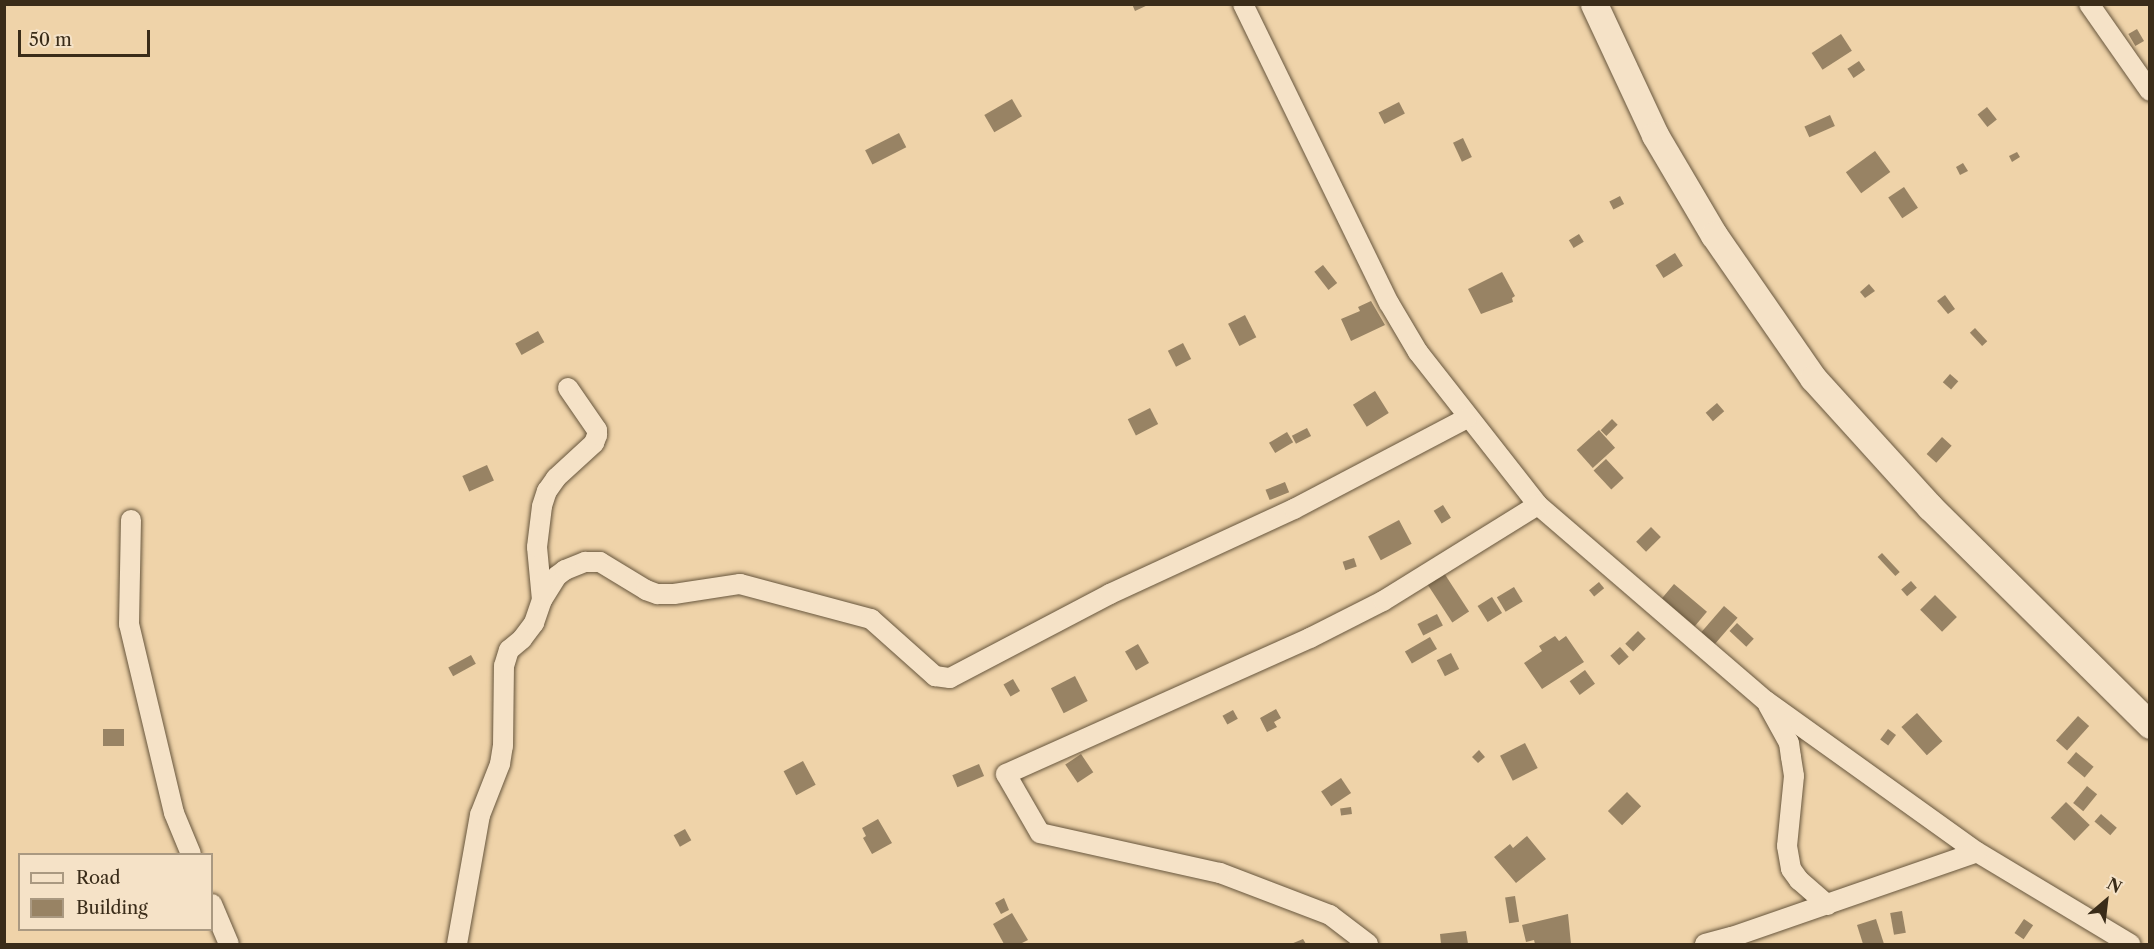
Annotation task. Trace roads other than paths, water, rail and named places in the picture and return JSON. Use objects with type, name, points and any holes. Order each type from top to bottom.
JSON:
[{"type":"street","points":[[1244,4],[1389,303],[1418,352],[1467,418],[1538,505],[1766,701],[1977,852],[2130,945]]},
{"type":"street","points":[[1594,4],[1661,145],[1714,235],[1813,378],[1930,507],[2150,725]]},
{"type":"street","points":[[2089,4],[2150,90]]},
{"type":"street","points":[[542,600],[537,547],[547,491],[556,478],[594,443],[597,435],[597,430],[568,388]]},
{"type":"street","points":[[457,945],[480,815],[500,764],[503,746],[504,666],[508,650],[522,639],[534,623],[542,600],[557,576],[565,570],[585,562],[600,562],[646,590],[657,594],[674,594],[740,584],[871,619],[885,629],[935,676],[950,678],[1110,594],[1294,510],[1467,418]]},
{"type":"street","points":[[1368,945],[1330,915],[1220,873],[1040,833],[1006,774],[1320,633],[1383,601],[1538,505]]},
{"type":"street","points":[[131,520],[129,624],[174,813],[190,853]]},
{"type":"street","points":[[1766,701],[1789,742],[1794,776],[1787,846],[1791,869],[1799,880],[1828,905]]},
{"type":"street","points":[[1705,945],[1828,905],[1946,861],[1977,852]]},
{"type":"street","points":[[213,906],[229,945]]}]
